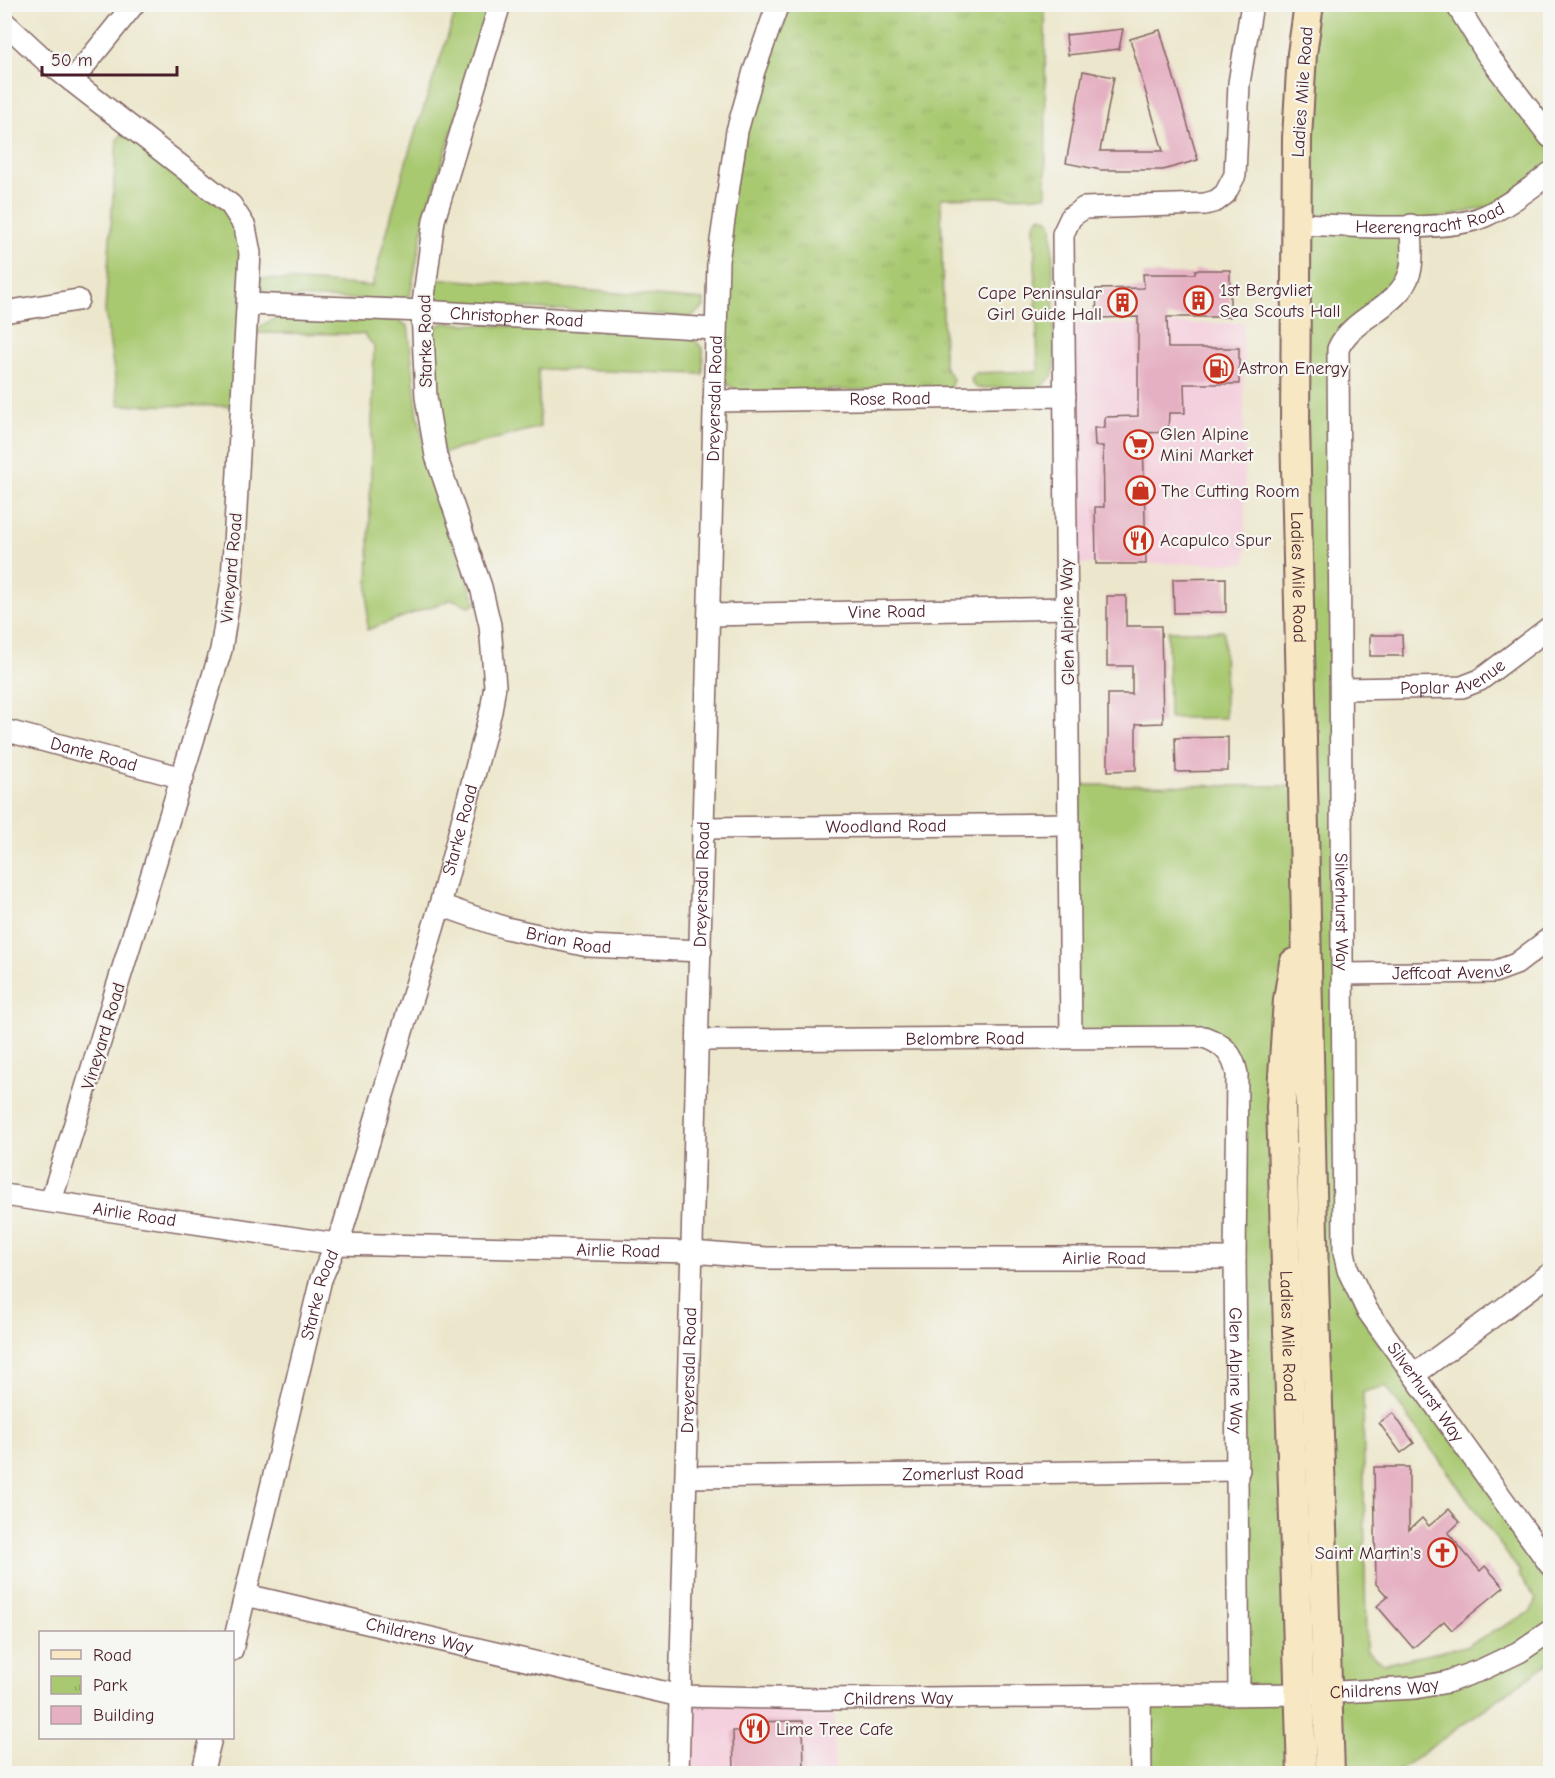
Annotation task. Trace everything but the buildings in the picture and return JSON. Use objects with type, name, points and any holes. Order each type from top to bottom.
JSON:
[{"type":"main road","name":"Ladies Mile Road","points":[[1309,4],[1302,54],[1297,138],[1295,424],[1305,899],[1330,1773]]},
{"type":"main road","name":"Ladies Mile Road","points":[[1302,1773],[1281,1107],[1288,1000],[1305,899]]},
{"type":"street","points":[[72,81],[134,4]]},
{"type":"street","name":"Starke Road","points":[[234,1642],[321,1279],[343,1228],[440,905],[491,711],[495,661],[490,625],[481,587],[436,456],[426,398],[422,311],[434,220],[500,4]]},
{"type":"street","name":"Dreyersdal Road","points":[[678,1773],[701,951],[714,328],[718,261],[737,131],[754,71],[778,4]]},
{"type":"street","name":"Glen Alpine Way","points":[[1071,1037],[1063,234],[1066,225],[1077,212],[1092,207],[1205,204],[1216,201],[1225,194],[1235,175],[1239,83],[1252,4]]},
{"type":"street","points":[[1456,4],[1487,54],[1551,137]]},
{"type":"street","name":"Vineyard Road","points":[[4,22],[72,81],[236,211],[245,227],[249,243],[249,304],[231,604],[221,650],[183,778],[51,1201]]},
{"type":"street","name":"Heerengracht Road","points":[[1297,224],[1444,226],[1483,217],[1513,201],[1551,173]]},
{"type":"street","name":"Silverhurst Way","points":[[1411,225],[1410,272],[1404,286],[1349,331],[1338,349],[1344,974],[1344,1252],[1348,1270],[1367,1310],[1551,1565]]},
{"type":"street","points":[[4,312],[78,300]]},
{"type":"street","name":"Christopher Road","points":[[249,304],[422,311],[714,328]]},
{"type":"street","name":"Rose Road","points":[[714,401],[1065,396]]},
{"type":"street","name":"Vine Road","points":[[709,615],[1067,608]]},
{"type":"street","name":"Poplar Avenue","points":[[1341,689],[1462,687],[1480,680],[1551,627]]},
{"type":"street","name":"Dante Road","points":[[4,730],[183,778]]},
{"type":"street","name":"Woodland Road","points":[[703,828],[1070,824]]},
{"type":"street","name":"Brian Road","points":[[440,905],[506,928],[588,946],[701,951]]},
{"type":"street","name":"Jeffcoat Avenue","points":[[1344,974],[1494,972],[1516,964],[1551,938]]},
{"type":"street","name":"Belombre Road","points":[[698,1040],[1204,1037],[1217,1042],[1227,1050]]},
{"type":"street","name":"Glen Alpine Way","points":[[1227,1050],[1234,1058],[1238,1074],[1235,1258],[1239,1470],[1239,1694]]},
{"type":"street","name":"Airlie Road","points":[[4,1195],[336,1244],[692,1252],[788,1258],[1235,1258]]},
{"type":"street","points":[[1414,1375],[1551,1274]]},
{"type":"street","name":"Zomerlust Road","points":[[687,1477],[1239,1470]]},
{"type":"street","name":"Childrens Way","points":[[246,1595],[680,1696],[819,1700],[1299,1694],[1415,1688],[1447,1682],[1490,1666],[1551,1631]]},
{"type":"street","points":[[1140,1696],[1141,1773]]},
{"type":"street","points":[[202,1773],[210,1739]]},
{"type":"shaded area","points":[[1243,323],[1246,563],[1067,564],[1064,325]]},
{"type":"shaded area","points":[[687,1701],[834,1703],[835,1773],[685,1774]]},
{"type":"green space","points":[[458,5],[481,5],[487,16],[425,219],[410,295],[399,301],[270,296],[263,292],[257,278],[372,286],[408,155]]},
{"type":"green space","points":[[791,5],[1045,5],[1046,196],[941,198],[944,366],[953,379],[950,388],[742,392],[728,385],[722,372],[725,258],[732,192],[752,110]]},
{"type":"green space","points":[[1309,5],[1456,5],[1550,137],[1550,173],[1513,201],[1411,225],[1410,272],[1344,335],[1348,1270],[1550,1565],[1550,1662],[1395,1773],[1330,1773],[1314,1281],[1288,1000],[1302,1773],[1141,1773],[1140,1696],[1239,1694],[1237,1074],[1217,1042],[1071,1037],[1069,785],[1304,786]],"holes":[[[1386,1386],[1520,1572],[1518,1574],[1536,1599],[1531,1612],[1466,1646],[1384,1664],[1366,1650],[1363,1392]]]},
{"type":"green space","points":[[129,126],[242,224],[240,406],[119,405],[105,311],[117,140]]},
{"type":"green space","points":[[1041,216],[1050,220],[1052,225],[1055,368],[1052,376],[1041,387],[977,388],[971,378],[975,373],[1038,371],[1034,224]]},
{"type":"green space","points":[[433,278],[704,300],[704,307],[690,317],[439,303],[434,297]]},
{"type":"green space","points":[[276,318],[397,320],[408,326],[418,416],[433,480],[476,604],[469,606],[452,599],[367,630],[374,346],[364,334],[256,333],[260,326]]},
{"type":"green space","points":[[440,324],[691,336],[703,349],[703,374],[538,369],[540,427],[443,453],[433,397],[431,333]]},
{"type":"green space","points":[[1168,631],[1224,631],[1225,718],[1169,718]]},
{"type":"place","name":"1st Bergvliet Sea Scouts Hall","points":[[1199,300]]},
{"type":"place","name":"Cape Peninsular Girl Guide Hall","points":[[1123,303]]},
{"type":"place","name":"Astron Energy","points":[[1218,368]]},
{"type":"place","name":"Glen Alpine Mini Market","points":[[1139,444]]},
{"type":"place","name":"The Cutting Room","points":[[1140,491]]},
{"type":"place","name":"Acapulco Spur","points":[[1139,540]]},
{"type":"place","name":"Saint Martin's","points":[[1442,1553]]},
{"type":"place","name":"Lime Tree Cafe","points":[[755,1729]]}]
